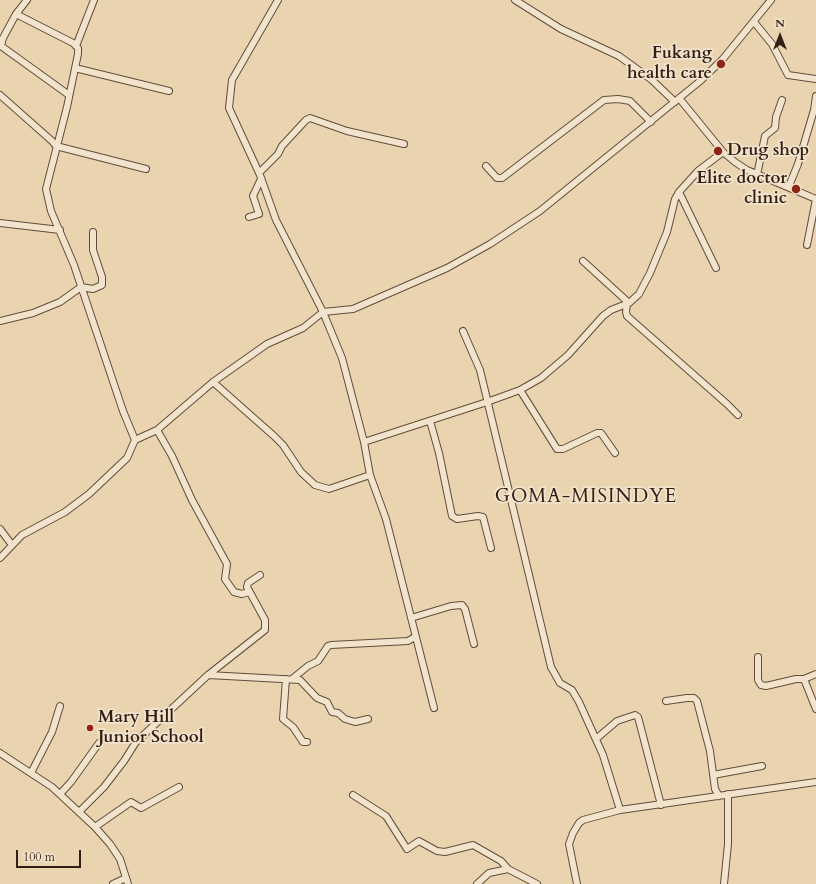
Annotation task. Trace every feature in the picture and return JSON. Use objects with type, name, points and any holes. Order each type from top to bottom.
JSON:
[{"type":"street","points":[[27,0],[16,14],[0,46],[69,95]]},
{"type":"street","points":[[94,0],[76,46],[78,54],[46,189],[51,211],[60,230],[81,287],[123,411],[135,440]]},
{"type":"street","points":[[278,0],[231,83],[229,108],[259,173],[276,220],[322,312],[342,358],[364,442],[370,475],[386,519],[434,708]]},
{"type":"street","points":[[515,0],[561,28],[619,56],[652,80],[677,100],[723,152],[747,170],[789,186],[816,200],[807,245]]},
{"type":"street","points":[[0,558],[22,535],[65,512],[89,494],[127,458],[135,440],[157,430],[213,382],[267,344],[302,328],[322,312],[353,309],[446,268],[474,253],[540,212],[651,122],[722,60],[771,0]]},
{"type":"street","points":[[16,14],[76,46]]},
{"type":"street","points":[[754,22],[772,44],[788,75],[816,79]]},
{"type":"street","points":[[75,68],[168,91]]},
{"type":"street","points":[[0,95],[56,146],[146,169]]},
{"type":"street","points":[[789,186],[798,164],[814,110],[816,96]]},
{"type":"street","points":[[486,166],[497,178],[502,178],[604,100],[618,99],[630,101],[651,122]]},
{"type":"street","points":[[757,174],[765,136],[775,128],[776,117],[782,100]]},
{"type":"street","points":[[259,173],[278,154],[286,142],[308,118],[358,134],[404,144]]},
{"type":"street","points":[[364,442],[487,402],[520,390],[541,378],[568,355],[603,316],[611,310],[628,303],[639,294],[650,273],[667,232],[675,199],[698,171],[723,152]]},
{"type":"street","points":[[249,217],[259,214],[253,196],[261,179]]},
{"type":"street","points":[[680,192],[716,268]]},
{"type":"street","points":[[0,223],[60,230]]},
{"type":"street","points":[[0,321],[60,302],[81,287],[93,289],[102,284],[102,277],[93,250],[92,232]]},
{"type":"street","points":[[583,261],[628,303]]},
{"type":"street","points":[[628,303],[626,312],[627,316],[738,415]]},
{"type":"street","points":[[463,332],[480,370],[551,667],[560,683],[572,690],[596,739],[620,810]]},
{"type":"street","points":[[213,382],[274,436],[283,446],[301,472],[315,486],[329,489],[370,475]]},
{"type":"street","points":[[520,390],[557,449],[563,449],[597,433],[602,433],[615,452]]},
{"type":"street","points":[[430,421],[439,453],[452,516],[457,519],[478,516],[483,517],[491,548]]},
{"type":"street","points":[[157,430],[172,456],[192,500],[227,564],[225,579],[234,592],[242,594],[249,592]]},
{"type":"street","points":[[0,529],[12,545]]},
{"type":"street","points":[[79,812],[104,787],[124,761],[136,742],[208,675],[266,628],[265,620],[247,586],[248,583],[260,575]]},
{"type":"street","points":[[410,618],[452,606],[462,605],[474,644]]},
{"type":"street","points":[[307,742],[303,742],[293,727],[283,721],[289,679],[318,661],[328,646],[331,645],[408,641],[415,637]]},
{"type":"street","points":[[758,657],[758,680],[761,685],[766,686],[796,678],[804,680],[816,674]]},
{"type":"street","points":[[208,675],[303,681],[317,698],[327,702],[332,712],[338,713],[345,719],[355,722],[368,719]]},
{"type":"street","points":[[804,680],[816,709]]},
{"type":"street","points":[[666,701],[687,698],[694,698],[697,701],[710,750],[713,775],[718,796]]},
{"type":"street","points":[[31,773],[52,732],[60,706]]},
{"type":"street","points":[[596,739],[617,721],[635,715],[638,717],[661,805]]},
{"type":"street","points":[[60,794],[71,782],[99,743]]},
{"type":"street","points":[[0,753],[60,794],[95,827],[110,844],[120,859],[127,881],[113,884]]},
{"type":"street","points":[[713,775],[762,766]]},
{"type":"street","points":[[577,884],[569,844],[573,833],[579,823],[583,820],[620,810],[816,782]]},
{"type":"street","points":[[95,827],[131,802],[142,808],[179,787]]},
{"type":"street","points":[[724,884],[728,844],[728,794]]},
{"type":"street","points":[[353,795],[386,816],[407,849],[419,841],[436,851],[445,852],[473,845],[501,861],[508,869],[537,884]]},
{"type":"street","points":[[477,884],[489,873],[508,869]]},
{"type":"place","name":"Fukang health care","points":[[721,64]]},
{"type":"place","name":"Drug shop","points":[[718,151]]},
{"type":"place","name":"Elite doctor clinic","points":[[796,189]]},
{"type":"place","name":"Mary Hill Junior School","points":[[90,728]]},
{"type":"district","name":"GOMA-MISINDYE","points":[[586,498]]}]
